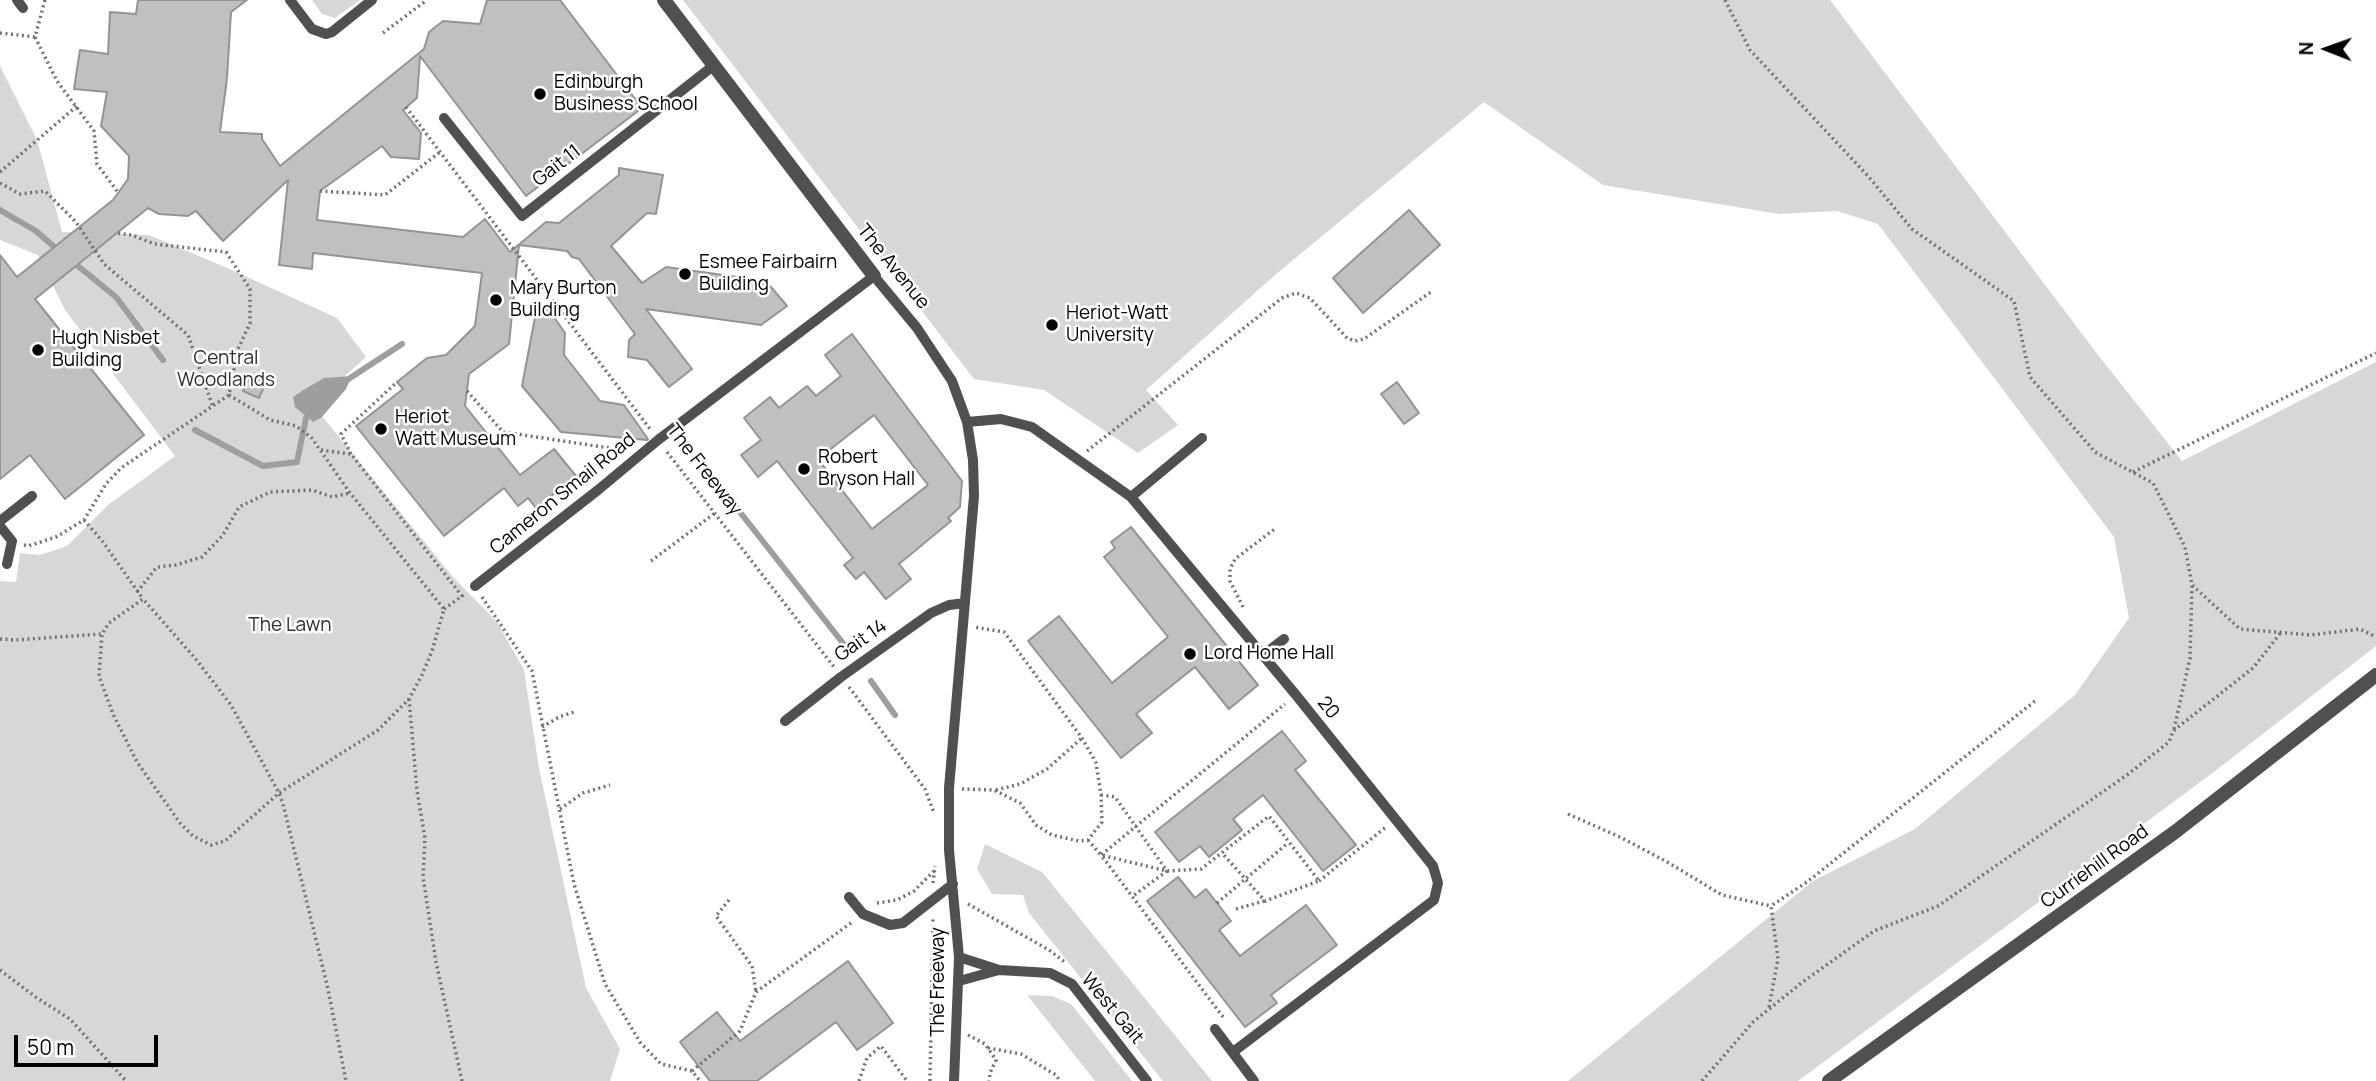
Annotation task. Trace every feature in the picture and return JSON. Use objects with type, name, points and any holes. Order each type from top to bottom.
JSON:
[{"type":"street","name":"The Avenue","points":[[664,0],[874,276]]},
{"type":"street","name":"Curriehill Road","points":[[1829,1081],[2175,832],[2376,675]]},
{"type":"lane","points":[[290,0],[312,29],[326,34],[373,0]]},
{"type":"lane","name":"Gait 11","points":[[444,118],[522,216],[713,66]]},
{"type":"lane","name":"The Avenue","points":[[874,276],[936,354],[953,380],[967,422],[974,460],[974,496],[965,603]]},
{"type":"lane","name":"Cameron Smail Road","points":[[475,586],[658,440],[874,276]]},
{"type":"lane","name":"20","points":[[967,422],[1001,418],[1032,428],[1131,497],[1296,695],[1433,866],[1438,883],[1434,900],[1233,1052]]},
{"type":"lane","points":[[1131,497],[1202,438]]},
{"type":"lane","points":[[0,521],[32,496]]},
{"type":"lane","points":[[0,526],[12,541],[7,564]]},
{"type":"lane","points":[[849,897],[863,914],[890,925],[903,923],[953,884],[949,850],[949,788],[965,603]]},
{"type":"lane","name":"Gait 14","points":[[785,721],[931,613],[949,605],[965,603]]},
{"type":"lane","points":[[1262,656],[1284,639]]},
{"type":"lane","name":"The Freeway","points":[[953,884],[959,957],[954,1081]]},
{"type":"lane","name":"West Gait","points":[[959,957],[999,970],[1050,973],[1072,984],[1147,1081]]},
{"type":"lane","name":"West Gait","points":[[959,981],[999,970]]},
{"type":"lane","points":[[1215,1028],[1254,1081]]},
{"type":"path","points":[[45,0],[35,37],[57,81],[94,131],[97,164],[117,191]]},
{"type":"path","points":[[383,33],[427,0]]},
{"type":"path","points":[[1702,1081],[1753,1022],[1874,932],[1938,906],[2127,775],[2169,741],[2190,657],[2192,585],[2185,547],[2153,483],[2095,452],[2030,377],[2014,301],[1912,229],[1868,176],[1750,50],[1725,0]]},
{"type":"path","points":[[0,33],[35,37]]},
{"type":"path","points":[[0,172],[77,106]]},
{"type":"path","name":"The Freeway","points":[[406,107],[925,789],[935,815]]},
{"type":"path","points":[[320,191],[385,195],[440,152]]},
{"type":"path","points":[[0,183],[20,194],[45,191],[76,222],[104,264],[188,335],[213,407]]},
{"type":"path","points":[[12,541],[28,546],[56,537],[84,520],[106,484],[121,468],[229,395],[238,349],[250,323],[250,289],[226,252],[155,244],[132,235],[117,233]]},
{"type":"path","points":[[1077,459],[1282,298],[1296,293],[1310,298],[1347,338],[1355,341],[1364,339],[1431,292]]},
{"type":"path","points":[[2133,472],[2376,353]]},
{"type":"path","points":[[397,382],[341,435],[351,454],[462,596]]},
{"type":"path","points":[[467,391],[503,432],[642,454]]},
{"type":"path","points":[[229,395],[270,420],[296,426],[311,437],[351,493],[444,609]]},
{"type":"path","points":[[321,450],[351,454]]},
{"type":"path","points":[[137,592],[157,567],[176,565],[202,557],[223,535],[239,507],[270,492],[312,491],[332,497],[351,493]]},
{"type":"path","points":[[651,561],[715,513]]},
{"type":"path","points":[[84,520],[103,542],[142,599],[195,658],[231,705],[279,793],[328,989],[346,1081]]},
{"type":"path","points":[[1245,611],[1230,581],[1230,569],[1235,559],[1276,528]]},
{"type":"path","points":[[2192,585],[2240,629],[2311,635],[2360,629],[2376,637]]},
{"type":"path","points":[[142,599],[109,623],[102,634],[99,676],[113,714],[137,762],[180,823],[193,836],[211,845],[225,841],[279,793],[378,730],[408,699],[432,651],[444,609],[475,586],[532,671],[574,884],[605,984],[640,1042],[661,1065],[692,1071],[700,1081]]},
{"type":"path","points":[[973,618],[972,626],[1004,632],[1082,738],[1096,763],[1102,822],[1088,840],[1079,841],[1052,835],[1036,825],[1020,803],[994,790]]},
{"type":"path","points":[[2173,731],[2253,668],[2282,631]]},
{"type":"path","points":[[0,639],[102,634]]},
{"type":"path","points":[[1101,856],[1296,695]]},
{"type":"path","points":[[408,699],[416,791],[425,838],[423,877],[436,962],[461,1081]]},
{"type":"path","points":[[1568,814],[1657,856],[1722,895],[1770,906],[1807,882],[2035,701]]},
{"type":"path","points":[[542,727],[574,712]]},
{"type":"path","points":[[925,789],[994,790],[1020,784],[1047,769],[1082,738]]},
{"type":"path","points":[[560,808],[583,793],[610,785]]},
{"type":"path","points":[[1101,795],[1115,797],[1167,871]]},
{"type":"path","points":[[1101,856],[1167,871],[1200,869],[1269,816],[1320,881]]},
{"type":"path","points":[[1236,909],[1320,881],[1396,818]]},
{"type":"path","points":[[1088,840],[1244,1044]]},
{"type":"path","points":[[1217,903],[1288,843]]},
{"type":"path","points":[[1222,853],[1265,901]]},
{"type":"path","points":[[930,1081],[935,856]]},
{"type":"path","points":[[692,1071],[740,1031],[757,992],[876,903],[897,900],[914,891],[935,870]]},
{"type":"path","points":[[1133,896],[1167,871]]},
{"type":"path","points":[[729,900],[716,916],[752,966],[757,992]]},
{"type":"path","points":[[1769,1009],[1778,959],[1770,906]]},
{"type":"path","points":[[0,970],[70,1020],[125,1081]]},
{"type":"path","points":[[957,1033],[970,1035],[988,1048],[996,1059],[989,1081]]},
{"type":"path","points":[[859,1081],[867,1058],[881,1046],[907,1081]]},
{"type":"path","points":[[988,1048],[1021,1054],[1056,1075],[1060,1081]]},
{"type":"green space","points":[[312,0],[360,0],[335,18],[322,14]]},
{"type":"green space","points":[[683,0],[1830,0],[2098,355],[2182,461],[2376,362],[2376,646],[2215,771],[1798,1081],[1568,1081],[1813,881],[1915,829],[2075,695],[2129,618],[2114,537],[1878,224],[1837,211],[1779,214],[1603,185],[1484,102],[1275,275],[1146,390],[1178,425],[1138,453],[1044,390],[974,379]]},
{"type":"green space","points":[[0,66],[37,140],[62,232],[149,235],[337,318],[366,357],[313,405],[453,577],[497,622],[524,670],[539,768],[586,988],[620,1049],[610,1081],[0,1081],[0,581],[16,582],[20,553],[40,555],[67,546],[108,505],[175,456],[65,310],[38,255],[0,240]]},
{"type":"green space","points":[[985,844],[1042,872],[1212,1081],[1163,1081],[1029,913],[1023,895],[992,894],[977,869]]},
{"type":"green space","points":[[1027,995],[1052,996],[1071,1004],[1132,1081],[1095,1081]]},
{"type":"shaded area","points":[[352,376],[346,389],[321,418],[313,422],[295,407],[293,397],[324,378]]},
{"type":"building","points":[[138,0],[247,0],[231,12],[220,132],[262,134],[262,139],[280,166],[424,49],[429,32],[443,21],[480,24],[487,0],[560,0],[642,108],[526,196],[420,56],[417,98],[403,110],[421,133],[419,159],[391,157],[382,146],[320,191],[317,220],[463,237],[485,219],[510,252],[546,222],[559,223],[619,175],[619,168],[663,175],[656,214],[647,213],[611,246],[642,283],[666,267],[766,281],[787,306],[761,325],[646,309],[692,369],[669,387],[647,360],[628,357],[629,340],[635,334],[579,259],[572,257],[567,251],[519,245],[509,344],[469,374],[465,406],[520,475],[554,449],[576,476],[536,508],[528,498],[518,506],[504,488],[444,536],[356,426],[403,389],[397,382],[427,358],[446,355],[475,326],[482,273],[313,253],[312,269],[279,265],[288,180],[223,241],[196,211],[188,216],[159,214],[148,208],[35,299],[144,435],[65,499],[30,455],[0,479],[0,255],[17,277],[113,200],[128,179],[129,156],[101,126],[107,92],[74,89],[80,50],[108,54],[110,12],[136,14]]},
{"type":"building","points":[[1409,210],[1440,245],[1363,313],[1333,278]]},
{"type":"building","points":[[545,304],[565,333],[564,355],[600,401],[624,405],[647,440],[561,432],[522,386],[536,312]]},
{"type":"building","name":"Robert Bryson Hall","points":[[852,334],[962,481],[960,507],[948,518],[951,521],[899,564],[911,579],[886,599],[864,572],[856,579],[844,565],[853,558],[777,461],[758,477],[741,455],[761,440],[744,418],[770,397],[779,408],[807,386],[816,396],[841,376],[825,355]],"holes":[[[874,415],[928,485],[872,529],[818,459]]]},
{"type":"building","points":[[251,375],[266,382],[259,398],[243,391]]},
{"type":"building","points":[[1397,382],[1419,413],[1404,424],[1381,394]]},
{"type":"building","name":"Lord Home Hall","points":[[1131,527],[1258,685],[1229,709],[1195,667],[1136,714],[1152,733],[1121,758],[1028,641],[1059,616],[1112,683],[1168,637],[1104,557],[1115,548],[1111,542]]},
{"type":"building","points":[[1282,731],[1306,761],[1295,770],[1356,845],[1323,871],[1263,795],[1233,819],[1242,830],[1209,857],[1200,846],[1179,862],[1155,832]]},
{"type":"building","points":[[1178,877],[1195,898],[1206,889],[1231,921],[1219,930],[1240,956],[1306,905],[1337,945],[1271,995],[1277,1003],[1245,1027],[1147,901]]},
{"type":"building","points":[[848,961],[893,1023],[857,1050],[836,1022],[757,1081],[710,1081],[680,1042],[717,1012],[740,1041]]},
{"type":"waterway","points":[[0,210],[36,231],[59,251]]},
{"type":"waterway","points":[[73,262],[116,297],[163,360]]},
{"type":"waterway","points":[[347,380],[402,344]]},
{"type":"waterway","points":[[195,430],[263,466],[297,462],[306,418],[311,413]]},
{"type":"waterway","points":[[699,460],[846,647]]},
{"type":"waterway","points":[[871,681],[895,715]]},
{"type":"place","name":"Edinburgh Business School","points":[[540,94]]},
{"type":"place","name":"Esmee Fairbairn Building","points":[[685,274]]},
{"type":"place","name":"Mary Burton Building","points":[[496,300]]},
{"type":"place","name":"Heriot-Watt University","points":[[1052,325]]},
{"type":"place","name":"Hugh Nisbet Building","points":[[38,350]]},
{"type":"place","name":"Heriot Watt Museum","points":[[381,429]]},
{"type":"place","name":"Robert Bryson Hall","points":[[804,469]]},
{"type":"place","name":"Lord Home Hall","points":[[1190,654]]},
{"type":"park label","name":"Central Woodlands","points":[[226,370]]},
{"type":"park label","name":"The Lawn","points":[[290,626]]}]
